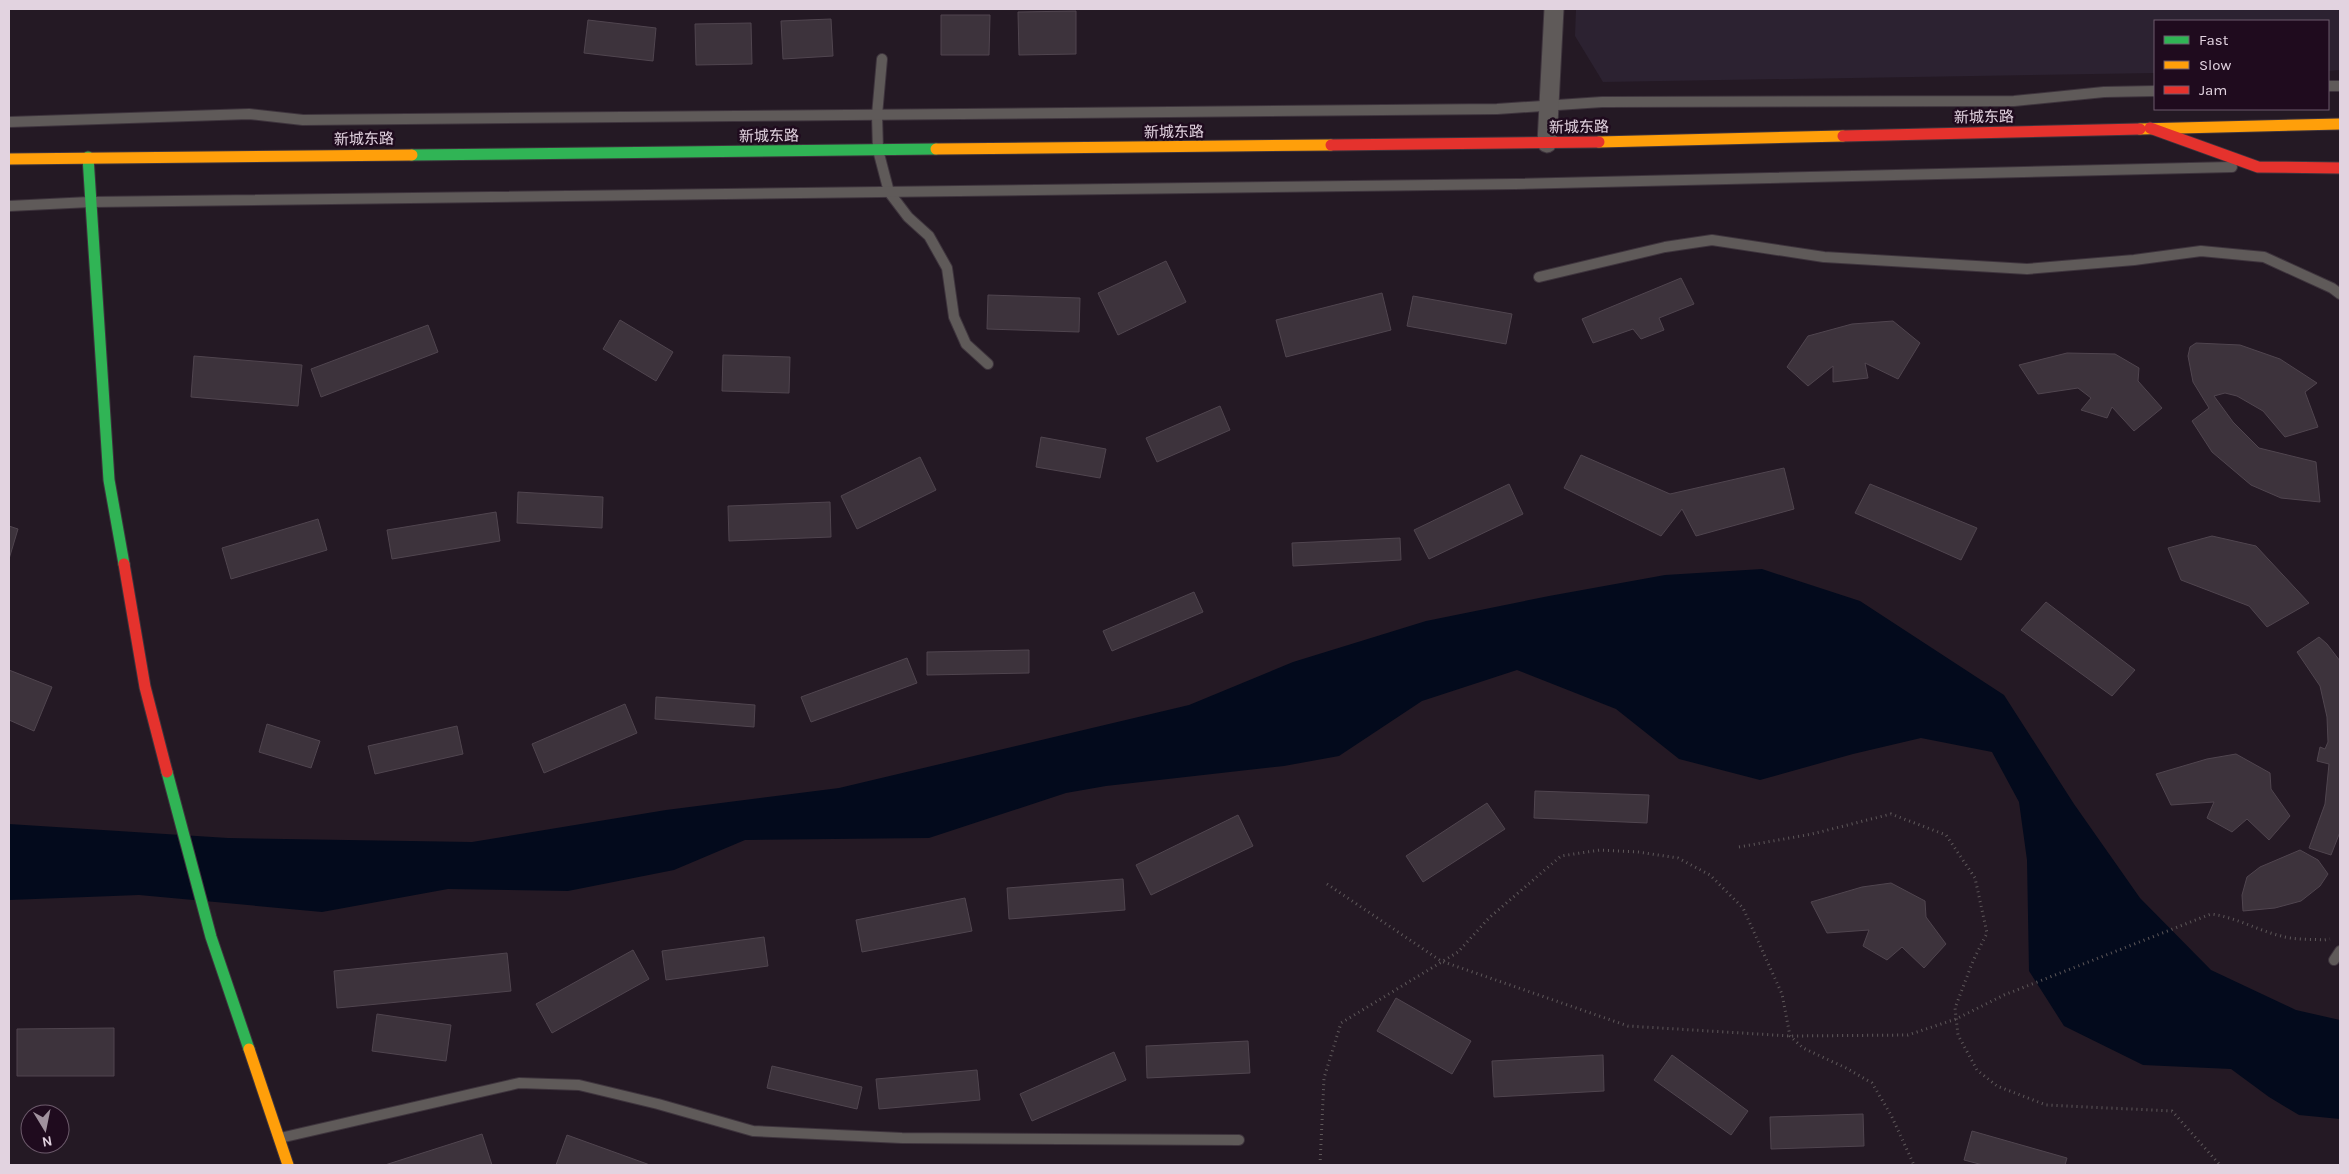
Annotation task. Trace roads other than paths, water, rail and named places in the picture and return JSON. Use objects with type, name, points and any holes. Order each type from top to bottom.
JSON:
[{"type":"main road","name":"新城东路","points":[[9,159],[1547,143],[2340,124]]},
{"type":"main road","points":[[2150,128],[2258,167],[2340,168]]},
{"type":"main road","points":[[88,157],[109,480],[145,686],[211,937],[288,1165]]},
{"type":"street","points":[[1547,143],[1554,9]]},
{"type":"lane","points":[[882,59],[878,115],[878,150],[889,192],[908,217],[929,236],[934,244],[947,268],[954,318],[966,344],[988,364]]},
{"type":"lane","points":[[9,122],[249,114],[303,120],[1497,109],[1602,102],[2014,100],[2104,92],[2154,91]]},
{"type":"lane","points":[[9,206],[90,202],[1515,184],[2258,167]]},
{"type":"lane","points":[[1539,277],[1665,247],[1712,240],[1824,258],[2027,269],[2134,260],[2201,251],[2264,257],[2332,288],[2340,294]]},
{"type":"lane","points":[[279,1139],[519,1083],[579,1085],[658,1104],[753,1131],[902,1138],[1239,1140]]},
{"type":"water","points":[[1762,569],[1860,601],[2004,695],[2074,804],[2140,898],[2211,970],[2296,1010],[2340,1020],[2340,1119],[2299,1115],[2269,1097],[2231,1069],[2143,1065],[2064,1026],[2029,971],[2027,860],[2019,802],[1992,752],[1921,738],[1853,754],[1760,780],[1679,759],[1616,709],[1517,670],[1422,701],[1339,756],[1284,766],[1106,786],[1066,793],[929,838],[745,840],[674,870],[568,891],[448,889],[322,912],[139,895],[9,900],[9,824],[228,838],[472,842],[666,810],[839,788],[1189,705],[1293,662],[1426,621],[1665,575]]}]
